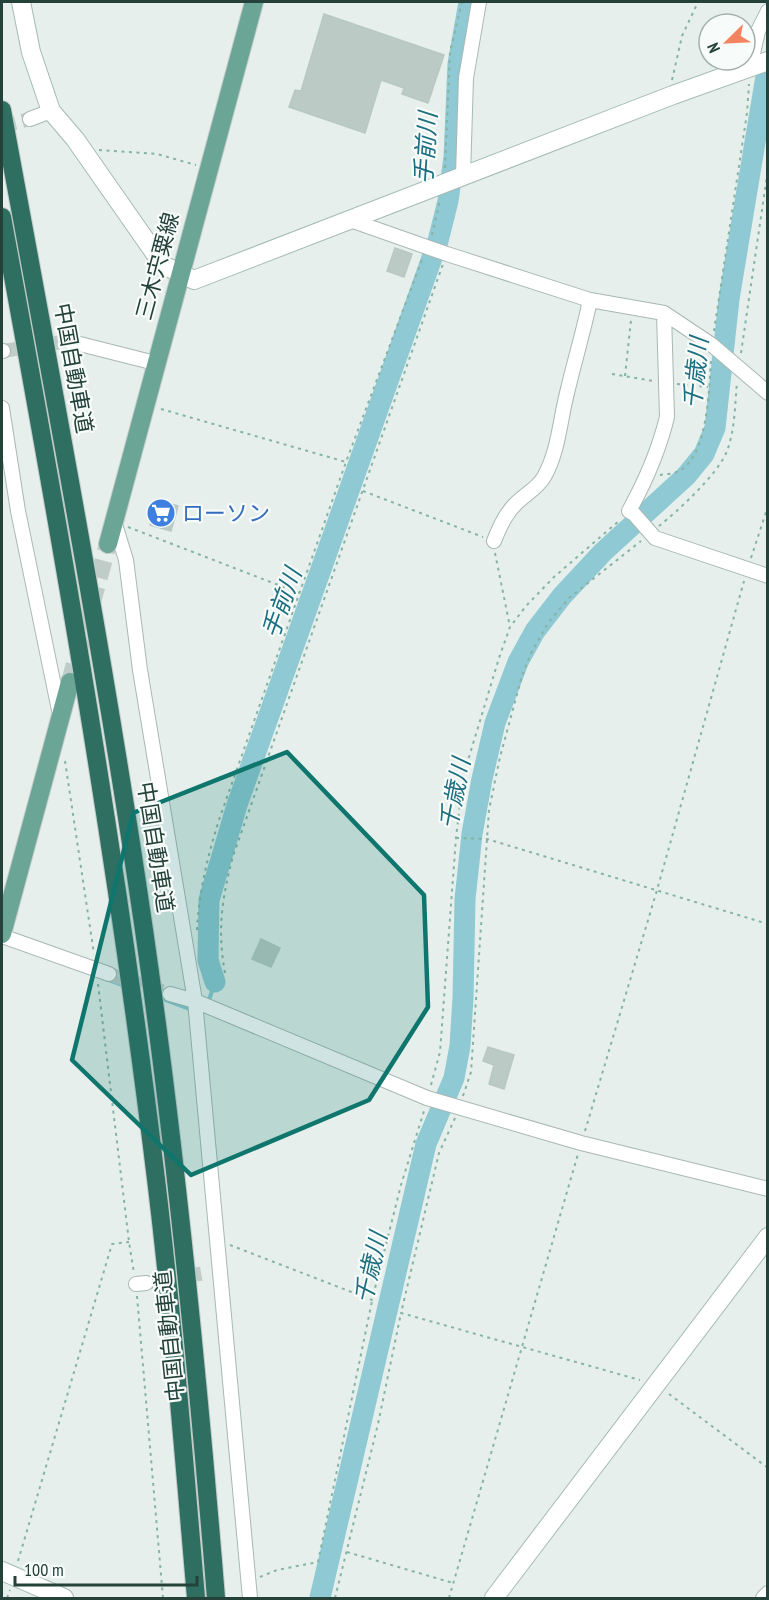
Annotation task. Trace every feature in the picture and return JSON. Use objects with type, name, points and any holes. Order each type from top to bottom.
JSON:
[{"type":"highway","name":"中国自動車道","points":[[2,110],[110,707],[144,933],[201,1406],[216,1599]]},
{"type":"highway","name":"中国自動車道","points":[[2,217],[53,494],[93,733],[127,959],[156,1181],[181,1411],[196,1599]]},
{"type":"main road","name":"三木宍粟線","points":[[108,544],[254,2]]},
{"type":"main road","points":[[2,935],[70,682]]},
{"type":"street","points":[[21,2],[31,52],[51,111],[84,153],[163,265],[194,280],[737,72]]},
{"type":"street","points":[[452,180],[479,2]]},
{"type":"street","points":[[757,65],[758,31],[768,11]]},
{"type":"street","points":[[30,119],[51,111]]},
{"type":"street","points":[[350,220],[590,300],[664,313],[715,348],[768,393]]},
{"type":"street","points":[[494,541],[502,521],[519,500],[538,486],[545,476],[558,437],[590,300]]},
{"type":"street","points":[[664,313],[667,417],[648,476],[632,513],[655,538],[768,576]]},
{"type":"street","points":[[68,341],[155,363]]},
{"type":"street","points":[[2,408],[18,511],[60,719]]},
{"type":"street","points":[[114,521],[126,560],[140,670],[195,1001],[250,1599]]},
{"type":"street","points":[[2,935],[103,972]]},
{"type":"street","points":[[170,994],[195,1001],[430,1099],[457,1108],[581,1143],[768,1189]]},
{"type":"street","points":[[494,1599],[768,1237]]},
{"type":"street","points":[[205,1273],[220,1270]]},
{"type":"street","points":[[8,1574],[64,1599]]},
{"type":"street","points":[[763,1599],[768,1593]]},
{"type":"path","points":[[225,973],[220,950],[219,926],[232,856],[363,491],[437,250],[435,224],[452,180],[450,52],[462,2]]},
{"type":"path","points":[[673,95],[671,85],[682,36],[698,2]]},
{"type":"path","points":[[648,476],[677,472],[687,463],[700,443],[706,416],[747,113],[756,72]]},
{"type":"path","points":[[84,153],[102,149],[157,154],[209,170]]},
{"type":"path","points":[[335,1599],[378,1424],[401,1313],[439,1153],[471,1072],[489,810],[500,757],[522,676],[530,655],[548,622],[569,598],[648,532],[669,518],[708,479],[727,451],[734,416],[737,367],[768,169]]},
{"type":"path","points":[[198,936],[200,894],[208,855],[299,593],[346,462],[437,250]]},
{"type":"path","points":[[625,376],[633,308]]},
{"type":"path","points":[[145,405],[346,462]]},
{"type":"path","points":[[363,491],[494,541],[497,568],[510,627]]},
{"type":"path","points":[[449,1599],[768,506]]},
{"type":"path","points":[[249,1582],[277,1570],[318,1562],[372,1300],[401,1185],[430,1099],[440,1052],[463,777],[482,709],[510,627],[526,606],[554,577],[632,513]]},
{"type":"path","points":[[114,521],[299,593]]},
{"type":"path","points":[[64,752],[103,972],[129,1242],[141,1283],[163,1599]]},
{"type":"path","points":[[458,838],[487,839],[768,924]]},
{"type":"path","points":[[218,1241],[372,1300]]},
{"type":"path","points":[[8,1574],[112,1244],[129,1242]]},
{"type":"path","points":[[401,1313],[656,1385],[768,1468]]},
{"type":"path","points":[[347,1552],[453,1583]]},
{"type":"highlighted area","points":[[287,752],[424,895],[428,1007],[369,1100],[191,1175],[72,1060],[133,813]]},
{"type":"building","points":[[324,14],[444,55],[428,103],[402,94],[404,88],[381,80],[365,133],[289,107],[295,90],[301,91]]},
{"type":"building","points":[[395,248],[412,254],[404,277],[387,271]]},
{"type":"building","points":[[157,500],[178,506],[171,531],[150,525]]},
{"type":"building","points":[[261,939],[280,948],[271,967],[252,959]]},
{"type":"building","points":[[488,1047],[514,1055],[504,1089],[489,1084],[494,1065],[483,1061]]},
{"type":"waterway","name":"手前川","points":[[215,982],[208,960],[209,900],[237,805],[438,241],[448,201],[454,157],[458,64],[469,2]]},
{"type":"waterway","name":"千歳川","points":[[320,1598],[426,1144],[454,1078],[460,1046],[465,899],[472,834],[495,723],[518,662],[535,631],[562,596],[603,552],[686,476],[704,454],[715,428],[729,299],[768,64]]},
{"type":"waterway","name":"手前川","points":[[106,979],[125,986]]},
{"type":"waterway","name":"手前川","points":[[208,1003],[215,982]]},
{"type":"waterway","name":"手前川","points":[[160,998],[192,1010]]},
{"type":"tunnel","points":[[2,126],[30,119]]},
{"type":"tunnel","points":[[3,351],[68,341]]},
{"type":"tunnel","points":[[70,682],[108,544]]},
{"type":"tunnel","points":[[109,974],[170,994]]},
{"type":"tunnel","points":[[146,1283],[205,1273]]},
{"type":"place","name":"ローソン","points":[[161,513]]}]
